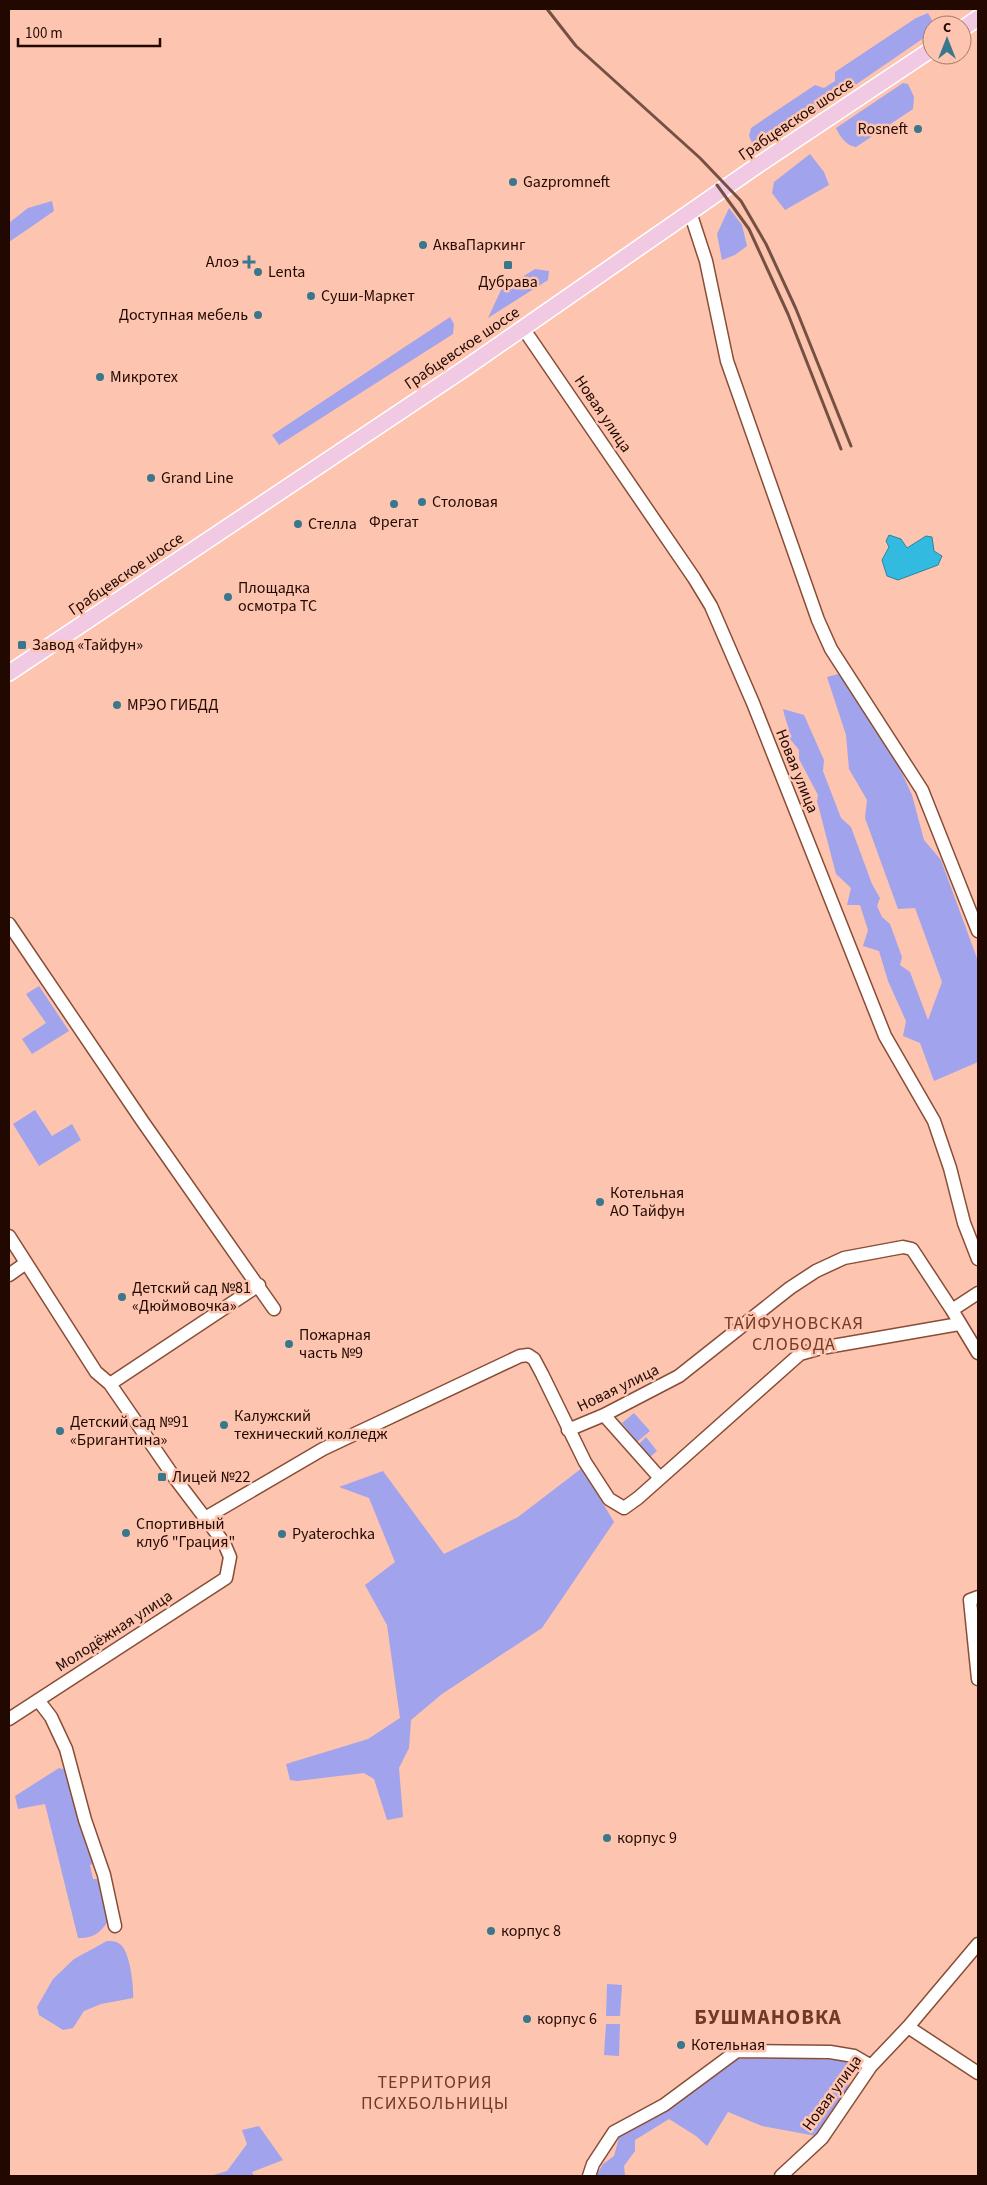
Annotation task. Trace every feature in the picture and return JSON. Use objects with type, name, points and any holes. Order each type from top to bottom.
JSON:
[{"type":"main road","name":"Грабцевское шоссе","points":[[9,673],[523,328],[690,212],[922,56]]},
{"type":"street","points":[[690,212],[706,261],[727,361],[818,620],[831,649],[922,790],[978,931]]},
{"type":"street","name":"Новая улица","points":[[523,328],[694,578],[711,606],[753,703],[885,1036],[934,1122],[950,1168],[964,1223],[978,1259]]},
{"type":"street","points":[[9,924],[143,1122],[274,1309]]},
{"type":"street","points":[[9,1236],[96,1372],[110,1384],[204,1518],[322,1449],[520,1356],[528,1354],[534,1359],[568,1430]]},
{"type":"street","name":"Новая улица","points":[[959,1324],[821,1348],[800,1354],[624,1508],[609,1499],[568,1430],[604,1415],[680,1376],[790,1288],[816,1272],[844,1258],[902,1247],[912,1249],[978,1353]]},
{"type":"street","points":[[9,1275],[26,1263]]},
{"type":"street","points":[[110,1384],[259,1285]]},
{"type":"street","points":[[952,1310],[978,1293]]},
{"type":"street","points":[[604,1415],[660,1478]]},
{"type":"street","name":"Молодёжная улица","points":[[9,1719],[226,1578],[230,1557],[224,1543],[204,1518]]},
{"type":"street","points":[[978,1597],[970,1600],[978,1679]]},
{"type":"street","points":[[38,1700],[51,1717],[66,1749],[85,1820],[104,1875],[115,1926]]},
{"type":"street","name":"Новая улица","points":[[781,2176],[822,2138],[871,2066],[908,2027],[978,1944]]},
{"type":"street","points":[[908,2027],[978,2073]]},
{"type":"street","points":[[589,2176],[592,2164],[614,2132],[664,2105],[737,2051],[830,2052],[854,2056],[871,2066]]},
{"type":"shaded area","points":[[922,16],[922,39],[762,149],[753,145],[749,136],[751,128],[815,85],[824,88],[835,81],[835,72]]},
{"type":"shaded area","points":[[903,83],[908,84],[914,97],[913,109],[856,147],[844,140],[836,128]]},
{"type":"shaded area","points":[[810,154],[824,172],[829,185],[785,210],[772,193],[774,182]]},
{"type":"shaded area","points":[[52,201],[54,211],[9,242],[9,223],[28,208]]},
{"type":"shaded area","points":[[729,208],[742,225],[747,246],[735,255],[722,260],[717,234]]},
{"type":"shaded area","points":[[535,269],[549,271],[548,280],[488,318],[501,290]]},
{"type":"shaded area","points":[[450,317],[454,324],[453,334],[279,445],[272,435]]},
{"type":"shaded area","points":[[889,535],[901,539],[907,548],[926,536],[932,537],[934,551],[942,556],[938,565],[898,580],[887,576],[882,560],[889,547],[886,541]]},
{"type":"shaded area","points":[[842,673],[896,760],[912,795],[924,840],[941,860],[978,961],[978,1062],[934,1081],[920,1043],[903,1036],[906,1021],[888,981],[879,951],[863,946],[868,930],[860,905],[847,905],[851,888],[836,874],[817,801],[818,795],[799,759],[799,750],[790,739],[783,709],[804,715],[824,760],[823,771],[841,818],[851,827],[872,884],[880,898],[877,906],[882,917],[890,924],[902,957],[900,965],[910,972],[928,1020],[942,982],[915,908],[898,909],[865,818],[867,800],[849,769],[846,735],[827,677]]},
{"type":"shaded area","points":[[39,986],[69,1031],[32,1054],[22,1039],[46,1023],[26,994]]},
{"type":"shaded area","points":[[35,1110],[52,1136],[72,1124],[81,1140],[39,1166],[13,1124]]},
{"type":"shaded area","points":[[634,1413],[650,1431],[637,1442],[622,1423]]},
{"type":"shaded area","points":[[646,1437],[657,1451],[650,1457],[639,1444]]},
{"type":"shaded area","points":[[582,1468],[614,1522],[542,1628],[442,1694],[411,1720],[409,1748],[399,1768],[403,1817],[387,1820],[374,1779],[364,1773],[297,1781],[290,1780],[286,1764],[368,1739],[400,1718],[387,1625],[365,1585],[395,1562],[369,1498],[339,1487],[383,1471],[444,1554],[518,1517]]},
{"type":"shaded area","points":[[59,1768],[66,1770],[94,1863],[90,1865],[93,1879],[99,1879],[108,1921],[99,1931],[88,1937],[78,1938],[45,1804],[18,1809],[15,1796]]},
{"type":"shaded area","points":[[107,1941],[113,1941],[121,1945],[127,1955],[131,1970],[133,1998],[101,2004],[84,2011],[73,2028],[63,2030],[39,2015],[37,2007],[53,1979],[74,1959]]},
{"type":"shaded area","points":[[607,1984],[622,1985],[620,2016],[606,2016]]},
{"type":"shaded area","points":[[606,2024],[620,2024],[619,2056],[604,2055]]},
{"type":"shaded area","points":[[738,2059],[845,2060],[853,2068],[848,2079],[849,2088],[816,2136],[762,2126],[728,2112],[707,2146],[696,2136],[669,2119],[635,2140],[635,2151],[624,2166],[625,2176],[596,2176],[603,2164],[614,2156],[620,2134],[722,2067]]},
{"type":"shaded area","points":[[259,2126],[283,2160],[252,2172],[254,2176],[210,2176],[227,2171],[247,2144],[242,2130]]},
{"type":"railway","points":[[547,9],[576,46],[700,158],[741,201],[766,244],[796,309],[851,446]]},
{"type":"railway","points":[[717,185],[749,229],[788,314],[841,449]]},
{"type":"place","name":"Rosneft","points":[[918,129]]},
{"type":"place","name":"Gazpromneft","points":[[513,182]]},
{"type":"place","name":"АкваПаркинг","points":[[423,245]]},
{"type":"place","name":"Алоэ","points":[[249,262]]},
{"type":"place","name":"Дубрава","points":[[508,265]]},
{"type":"place","name":"Lenta","points":[[258,272]]},
{"type":"place","name":"Суши-Маркет","points":[[311,296]]},
{"type":"place","name":"Доступная мебель","points":[[258,315]]},
{"type":"place","name":"Микротех","points":[[100,377]]},
{"type":"place","name":"Grand Line","points":[[151,478]]},
{"type":"place","name":"Столовая","points":[[422,502]]},
{"type":"place","name":"Фрегат","points":[[394,504]]},
{"type":"place","name":"Стелла","points":[[298,524]]},
{"type":"place","name":"Площадка осмотра ТС","points":[[228,597]]},
{"type":"place","name":"Завод «Тайфун»","points":[[22,645]]},
{"type":"place","name":"МРЭО ГИБДД","points":[[117,705]]},
{"type":"place","name":"Котельная АО Тайфун","points":[[600,1202]]},
{"type":"place","name":"Детский сад №81 «Дюймовочка»","points":[[122,1297]]},
{"type":"place","name":"Пожарная часть №9","points":[[289,1344]]},
{"type":"place","name":"Калужский технический колледж","points":[[224,1425]]},
{"type":"place","name":"Детский сад №91 «Бригантина»","points":[[60,1431]]},
{"type":"place","name":"Лицей №22","points":[[162,1477]]},
{"type":"place","name":"Спортивный клуб \"Грация\"","points":[[126,1533]]},
{"type":"place","name":"Pyaterochka","points":[[282,1534]]},
{"type":"place","name":"корпус 9","points":[[607,1838]]},
{"type":"place","name":"корпус 8","points":[[491,1931]]},
{"type":"place","name":"корпус 6","points":[[527,2019]]},
{"type":"place","name":"Котельная","points":[[681,2045]]},
{"type":"district","name":"ТАЙФУНОВСКАЯ СЛОБОДА","points":[[794,1334]]},
{"type":"district","name":"БУШМАНОВКА","points":[[768,2017]]},
{"type":"district","name":"ТЕРРИТОРИЯ ПСИХБОЛЬНИЦЫ","points":[[435,2092]]}]
